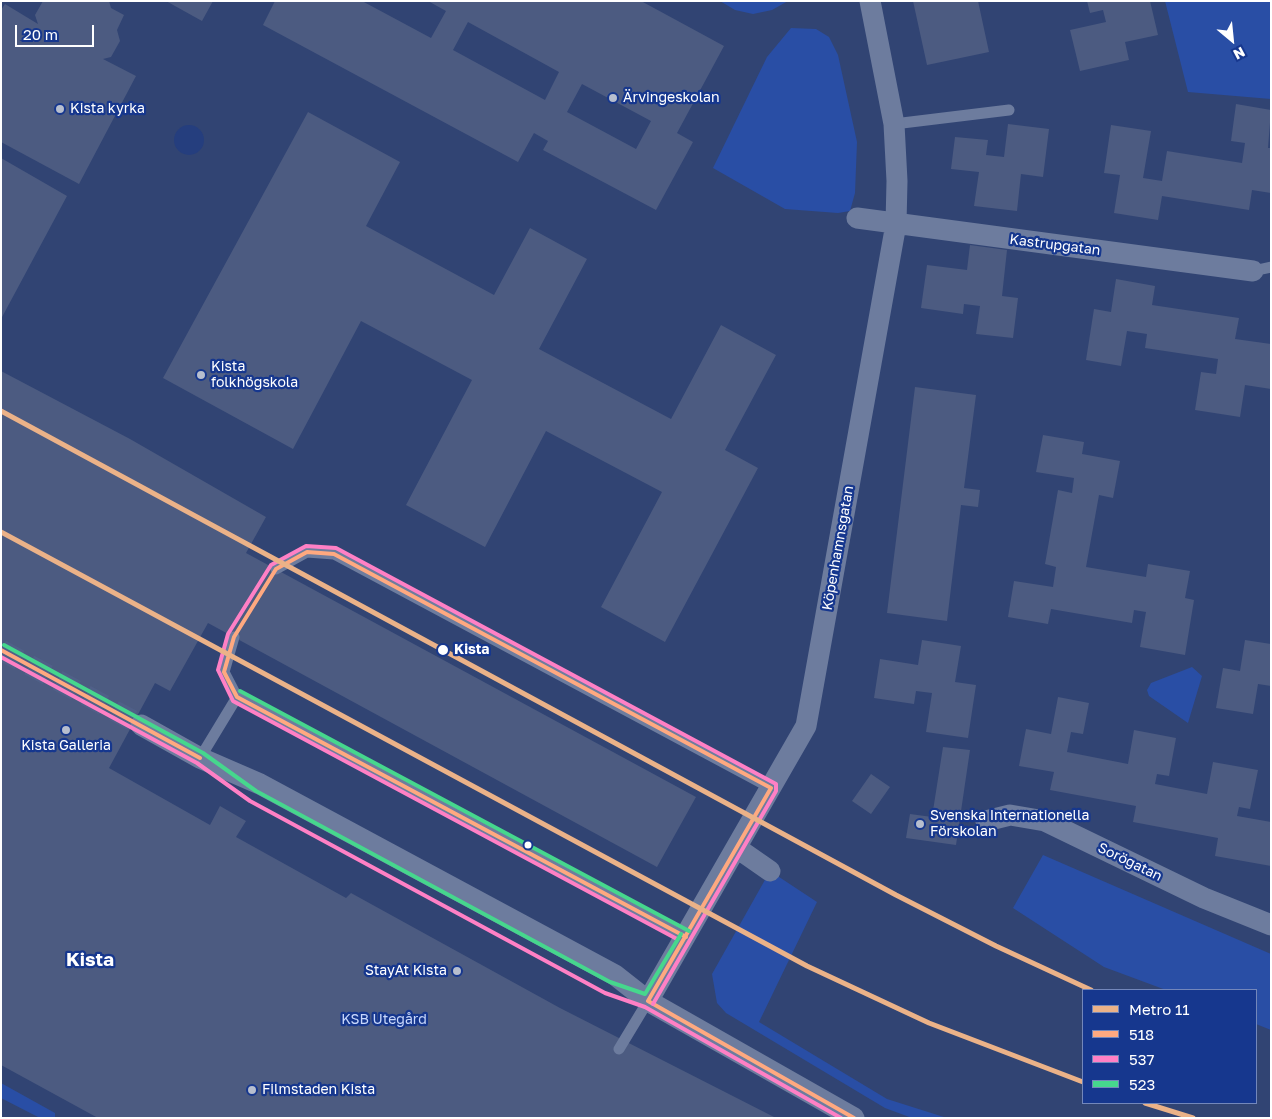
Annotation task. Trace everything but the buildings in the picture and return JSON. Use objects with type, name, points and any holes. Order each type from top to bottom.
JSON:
[{"type":"street","name":"Köpenhamnsgatan","points":[[648,1001],[806,726],[896,224],[897,181],[894,124],[870,1]]},
{"type":"street","name":"Kastrupgatan","points":[[857,218],[1262,269]]},
{"type":"street","points":[[141,725],[200,758],[260,784],[615,975],[648,1001],[842,1115]]},
{"type":"street","name":"Sorögatan","points":[[986,821],[1010,815],[1045,821],[1204,898],[1271,925]]},
{"type":"street","points":[[737,848],[770,871]]},
{"type":"lane","points":[[894,124],[1009,110]]},
{"type":"lane","points":[[276,569],[307,552],[334,554],[771,788]]},
{"type":"lane","points":[[234,637],[224,672],[237,697],[686,937]]},
{"type":"lane","points":[[200,758],[237,697]]},
{"type":"lane","name":"Köpenhamnsgatan","points":[[619,1049],[648,1001]]},
{"type":"shaded area","points":[[720,1],[788,1],[772,10],[753,14],[735,10]]},
{"type":"shaded area","points":[[1165,1],[1271,1],[1271,99],[1188,92]]},
{"type":"shaded area","points":[[791,28],[816,29],[829,37],[838,55],[857,142],[855,193],[850,211],[838,213],[785,209],[713,168],[767,57]]},
{"type":"shaded area","points":[[189,125],[195,126],[203,134],[203,146],[195,154],[189,155],[183,154],[175,146],[174,140],[175,134],[183,126]]},
{"type":"shaded area","points":[[1192,667],[1202,676],[1188,723],[1149,696],[1147,690],[1151,683]]},
{"type":"shaded area","points":[[1043,855],[1271,954],[1271,1030],[1257,1024],[1257,989],[1163,989],[1104,967],[1013,908]]},
{"type":"shaded area","points":[[770,871],[817,902],[759,1022],[887,1099],[947,1118],[912,1118],[885,1108],[726,1013],[717,1003],[712,974]]},
{"type":"shaded area","points":[[1,1083],[55,1113],[55,1118],[40,1118],[1,1098]]},
{"type":"tunnel","points":[[1,650],[141,725]]},
{"type":"metro line","name":"11","points":[[1,411],[896,895],[996,946],[1089,989]]},
{"type":"metro line","name":"11","points":[[1,532],[807,966],[929,1023],[1082,1082]]},
{"type":"metro line","name":"11","points":[[1148,1104],[1193,1118]]},
{"type":"transit line","name":"537","points":[[653,1004],[776,791],[776,784],[336,548],[306,546],[271,565],[228,634],[218,670],[233,701],[677,939]]},
{"type":"transit line","name":"518","points":[[686,937],[237,697],[224,672],[234,637],[276,569],[307,552],[334,554],[771,788]]},
{"type":"transit line","name":"523","points":[[4,645],[203,753],[256,791],[610,982],[645,994],[681,934]]},
{"type":"transit line","name":"518","points":[[1,650],[200,758]]},
{"type":"transit line","name":"537","points":[[1,657],[197,763],[250,801],[605,993],[645,1007],[841,1118]]},
{"type":"transit line","name":"523","points":[[240,691],[689,931]]},
{"type":"transit line","name":"518","points":[[648,1001],[771,788]]},
{"type":"transit line","name":"518","points":[[648,1001],[854,1118]]},
{"type":"place","name":"Ärvingeskolan","points":[[613,98]]},
{"type":"place","name":"Kista kyrka","points":[[60,109]]},
{"type":"place","name":"Kista folkhögskola","points":[[201,375]]},
{"type":"place","name":"Kista","points":[[443,650]]},
{"type":"place","name":"Kista Galleria","points":[[66,730]]},
{"type":"place","name":"Svenska Internationella Förskolan","points":[[920,824]]},
{"type":"place","name":"StayAt Kista","points":[[457,971]]},
{"type":"place","name":"Filmstaden Kista","points":[[252,1090]]},
{"type":"district","name":"Kista","points":[[90,960]]},
{"type":"park label","name":"KSB Utegård","points":[[384,1020]]}]
